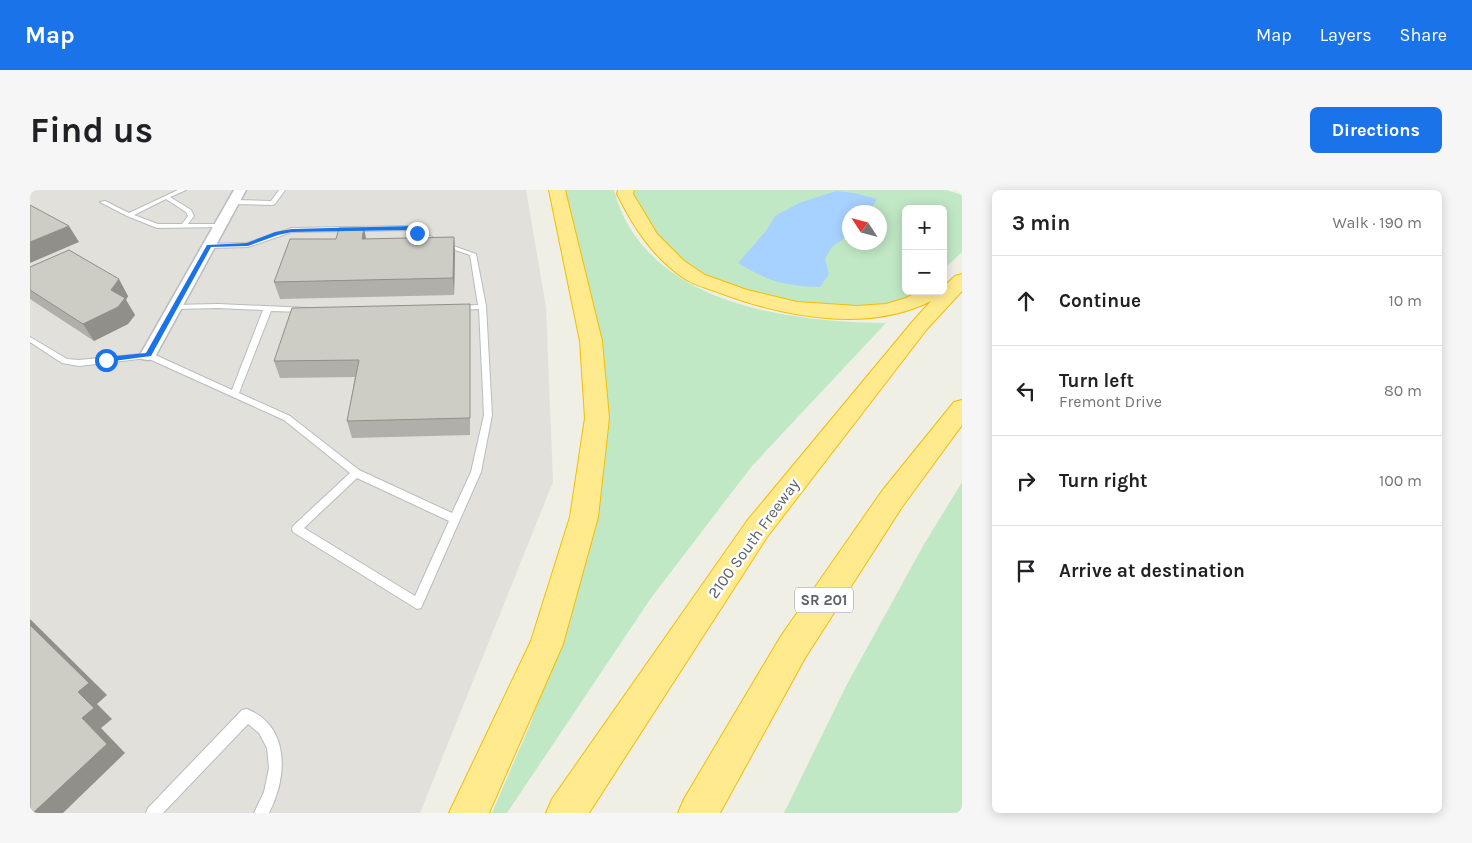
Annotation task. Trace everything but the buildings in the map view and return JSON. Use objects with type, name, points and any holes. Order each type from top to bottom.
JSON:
[{"type":"highway","points":[[469,813],[547,644],[584,517],[597,418],[591,341],[557,190]]},
{"type":"highway","points":[[626,190],[625,194],[637,218],[658,249],[690,274],[743,297],[790,309],[848,312],[886,310],[921,301],[930,295]]},
{"type":"highway","points":[[947,284],[962,274]]},
{"type":"highway","name":"2100 South Freeway","points":[[566,813],[757,529],[920,325],[962,280]]},
{"type":"highway","name":"SR 201","points":[[698,813],[793,647],[892,498],[962,408]]},
{"type":"street","points":[[148,355],[236,196]]},
{"type":"lane","points":[[129,215],[183,190]]},
{"type":"lane","points":[[236,196],[273,203],[282,190]]},
{"type":"lane","points":[[166,198],[189,211],[191,216],[184,226]]},
{"type":"lane","points":[[103,202],[157,226],[220,226]]},
{"type":"lane","points":[[209,246],[248,245],[292,230],[410,228],[440,244],[473,254],[482,307],[488,415],[476,472],[417,604],[297,530],[356,473]]},
{"type":"lane","points":[[175,307],[218,306],[314,311]]},
{"type":"lane","points":[[442,308],[482,307]]},
{"type":"lane","points":[[234,394],[268,308]]},
{"type":"lane","points":[[30,338],[65,361],[79,363],[148,355],[287,418],[356,473],[455,520]]},
{"type":"lane","points":[[152,813],[247,715],[264,728],[274,748],[276,768],[271,794],[261,813]]},
{"type":"shaded area","points":[[30,190],[526,190],[546,307],[553,482],[420,813],[30,813]]},
{"type":"green space","points":[[558,190],[614,190],[630,228],[655,259],[687,282],[724,299],[764,311],[806,318],[886,323],[752,466],[651,598],[507,813],[492,813],[530,725],[568,618],[596,437]]},
{"type":"green space","points":[[629,190],[946,190],[962,195],[962,252],[947,266],[947,205],[902,205],[902,295],[914,295],[877,307],[788,305],[700,278],[669,255]]},
{"type":"green space","points":[[962,482],[962,813],[784,813],[846,686],[923,546]]},
{"type":"water","points":[[836,191],[877,199],[873,205],[842,205],[842,240],[832,247],[825,259],[829,274],[820,287],[787,284],[758,274],[738,263],[766,231],[775,216],[799,203]]},
{"type":"route","points":[[106,360],[148,355],[209,246],[248,245],[292,230],[410,228],[417,233]]}]
